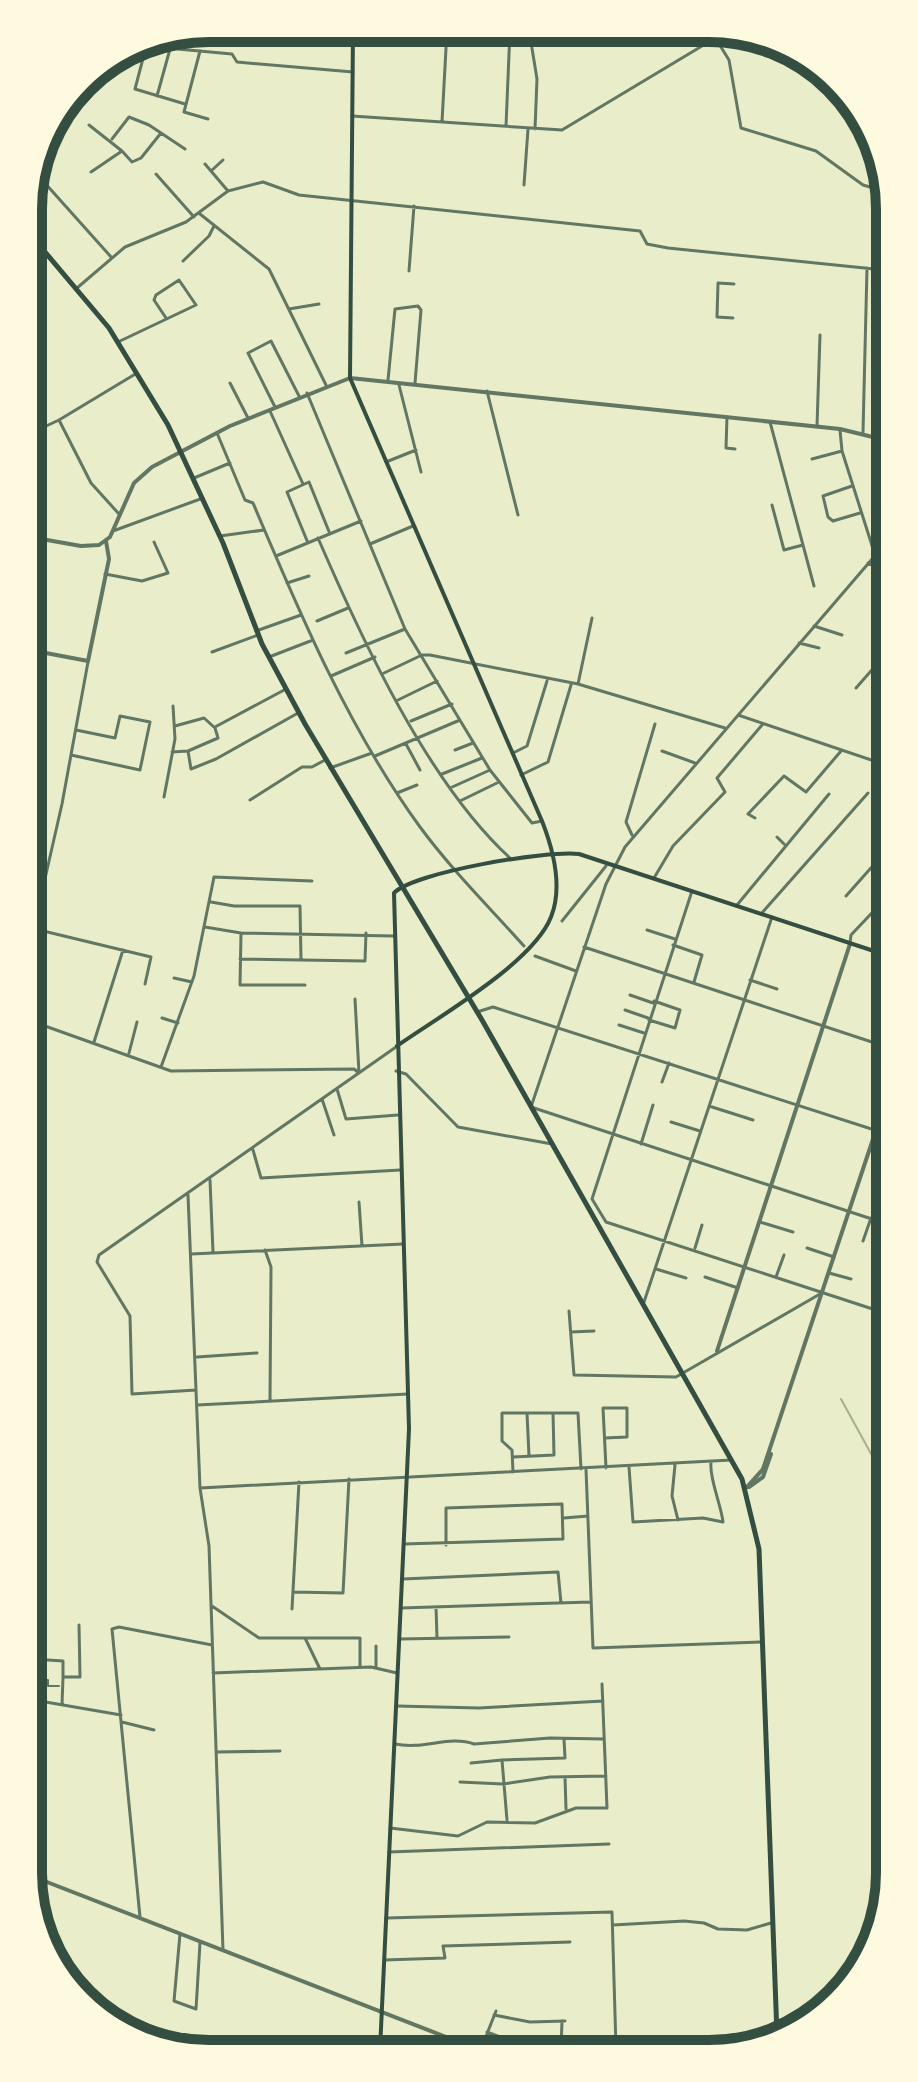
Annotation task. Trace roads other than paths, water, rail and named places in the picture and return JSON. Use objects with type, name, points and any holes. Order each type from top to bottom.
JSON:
[{"type":"highway","points":[[42,248],[118,342],[181,450],[220,536],[257,633],[298,713],[597,1215],[733,1459],[746,1488],[759,1549],[776,2026]]},
{"type":"main road","points":[[353,42],[350,378],[542,821],[552,852],[555,900],[543,932],[532,947],[396,1047]]},
{"type":"main road","points":[[381,2040],[403,1579],[408,1394],[392,897],[402,886],[510,858],[552,852],[579,854],[876,952]]},
{"type":"street","points":[[442,122],[446,42]]},
{"type":"street","points":[[506,126],[510,42]]},
{"type":"street","points":[[531,42],[537,79],[535,129]]},
{"type":"street","points":[[352,116],[535,129],[568,128],[709,42]]},
{"type":"street","points":[[719,42],[729,60],[741,128],[816,151],[863,185],[875,188]]},
{"type":"street","points":[[157,96],[168,48],[232,54],[237,62],[353,72]]},
{"type":"street","points":[[200,51],[184,112],[208,119]]},
{"type":"street","points":[[144,55],[135,89],[185,104]]},
{"type":"street","points":[[112,139],[129,117],[185,149]]},
{"type":"street","points":[[89,125],[112,139],[132,162],[141,158],[161,133]]},
{"type":"street","points":[[524,185],[528,128]]},
{"type":"street","points":[[91,172],[122,151]]},
{"type":"street","points":[[211,171],[223,160]]},
{"type":"street","points":[[205,164],[228,191]]},
{"type":"street","points":[[156,174],[194,217]]},
{"type":"street","points":[[44,182],[112,258]]},
{"type":"street","points":[[77,288],[125,247],[200,214],[228,191],[263,182],[299,195],[640,231],[647,244],[668,248],[876,269]]},
{"type":"street","points":[[409,271],[414,206]]},
{"type":"street","points":[[200,214],[269,269],[289,309],[290,318],[314,356],[326,385]]},
{"type":"street","points":[[183,261],[209,236],[214,226]]},
{"type":"street","points":[[863,432],[867,268]]},
{"type":"street","points":[[118,342],[196,305],[179,280],[156,295],[154,300],[166,318]]},
{"type":"street","points":[[733,318],[717,317],[718,283],[734,284]]},
{"type":"street","points":[[289,309],[319,304]]},
{"type":"street","points":[[388,380],[395,309],[418,306],[421,310],[415,383]]},
{"type":"street","points":[[817,426],[820,335]]},
{"type":"street","points":[[299,396],[271,341],[248,353],[303,484]]},
{"type":"street","points":[[42,428],[137,373]]},
{"type":"street","points":[[42,539],[81,546],[106,541],[143,473],[217,433],[299,396],[350,378],[817,426],[876,437]]},
{"type":"street","points":[[398,381],[421,472]]},
{"type":"street","points":[[230,383],[248,419]]},
{"type":"street","points":[[487,391],[518,515]]},
{"type":"street","points":[[307,393],[405,629],[490,770],[532,823],[542,821]]},
{"type":"street","points":[[727,417],[726,448],[735,449]]},
{"type":"street","points":[[59,420],[91,483],[119,514]]},
{"type":"street","points":[[770,422],[814,586]]},
{"type":"street","points":[[840,429],[842,451],[875,555],[632,835],[616,865],[584,947],[531,1107],[876,1220]]},
{"type":"street","points":[[217,433],[245,500],[253,503],[313,640],[397,793],[457,872],[524,946]]},
{"type":"street","points":[[385,463],[416,450]]},
{"type":"street","points":[[812,459],[842,451]]},
{"type":"street","points":[[194,478],[230,463]]},
{"type":"street","points":[[308,543],[287,492],[303,484],[309,482],[330,534]]},
{"type":"street","points":[[852,486],[825,494],[825,508],[830,520],[860,513]]},
{"type":"street","points":[[113,531],[203,498]]},
{"type":"street","points":[[772,505],[784,550],[803,545]]},
{"type":"street","points":[[276,556],[361,521]]},
{"type":"street","points":[[370,544],[413,526]]},
{"type":"street","points":[[220,536],[264,530]]},
{"type":"street","points":[[318,538],[366,645],[420,739],[474,823],[510,858]]},
{"type":"street","points":[[42,895],[109,552],[106,541]]},
{"type":"street","points":[[105,574],[142,581],[168,573],[154,542]]},
{"type":"street","points":[[868,563],[876,566]]},
{"type":"street","points":[[287,583],[309,576]]},
{"type":"street","points":[[317,621],[348,608]]},
{"type":"street","points":[[212,652],[301,615]]},
{"type":"street","points":[[578,684],[592,618]]},
{"type":"street","points":[[814,626],[842,635]]},
{"type":"street","points":[[346,653],[405,629]]},
{"type":"street","points":[[269,657],[313,640]]},
{"type":"street","points":[[799,643],[819,648]]},
{"type":"street","points":[[42,652],[88,661]]},
{"type":"street","points":[[384,673],[422,655],[547,681],[578,684],[725,728]]},
{"type":"street","points":[[331,676],[375,657]]},
{"type":"street","points":[[856,688],[876,665]]},
{"type":"street","points":[[398,700],[437,681]]},
{"type":"street","points":[[512,753],[527,746],[547,681]]},
{"type":"street","points":[[521,775],[548,762],[571,685]]},
{"type":"street","points":[[215,728],[286,689]]},
{"type":"street","points":[[410,722],[452,704]]},
{"type":"street","points":[[164,797],[175,726],[173,706]]},
{"type":"street","points":[[188,751],[191,769],[208,763],[298,713]]},
{"type":"street","points":[[737,714],[876,762]]},
{"type":"street","points":[[71,755],[140,770],[150,722],[120,716],[115,738],[76,730]]},
{"type":"street","points":[[172,752],[188,751],[218,738],[215,728],[204,718],[175,726]]},
{"type":"street","points":[[330,768],[420,739],[461,719]]},
{"type":"street","points":[[632,835],[626,822],[655,724]]},
{"type":"street","points":[[654,878],[673,846],[725,792],[717,778],[762,725]]},
{"type":"street","points":[[455,750],[473,743]]},
{"type":"street","points":[[406,744],[420,770]]},
{"type":"street","points":[[662,751],[695,763]]},
{"type":"street","points":[[755,818],[748,814],[784,776],[806,792],[841,751]]},
{"type":"street","points":[[442,774],[482,758]]},
{"type":"street","points":[[250,800],[302,767],[312,767],[325,760]]},
{"type":"street","points":[[450,788],[490,770]]},
{"type":"street","points":[[459,801],[499,782]]},
{"type":"street","points":[[397,793],[417,785]]},
{"type":"street","points":[[761,914],[868,793]]},
{"type":"street","points":[[737,905],[784,844],[829,794]]},
{"type":"street","points":[[777,837],[784,844]]},
{"type":"street","points":[[846,896],[876,862]]},
{"type":"street","points":[[562,921],[606,866]]},
{"type":"street","points":[[161,1068],[192,982],[214,877],[312,881]]},
{"type":"street","points":[[692,891],[592,1195],[597,1215],[606,1222],[876,1310]]},
{"type":"street","points":[[209,902],[234,906],[300,906],[301,960]]},
{"type":"street","points":[[717,1351],[826,1027],[851,948],[851,935],[876,909]]},
{"type":"street","points":[[644,1302],[772,917]]},
{"type":"street","points":[[205,927],[241,933],[366,933],[393,936]]},
{"type":"street","points":[[647,930],[675,939]]},
{"type":"street","points":[[42,931],[151,957],[145,984]]},
{"type":"street","points":[[241,933],[240,985],[305,985]]},
{"type":"street","points":[[240,959],[365,961],[366,933]]},
{"type":"street","points":[[673,945],[702,955],[694,982]]},
{"type":"street","points":[[584,947],[876,1043]]},
{"type":"street","points":[[94,1043],[123,950]]},
{"type":"street","points":[[535,956],[576,971]]},
{"type":"street","points":[[174,978],[192,982]]},
{"type":"street","points":[[750,980],[777,989]]},
{"type":"street","points":[[625,1010],[675,1028],[680,1010],[630,995]]},
{"type":"street","points":[[355,999],[359,1073]]},
{"type":"street","points":[[477,1012],[488,1005],[875,1130],[763,1477],[754,1486],[746,1488]]},
{"type":"street","points":[[162,1018],[178,1023]]},
{"type":"street","points":[[128,1054],[137,1022]]},
{"type":"street","points":[[42,1025],[179,1072],[354,1069],[359,1073]]},
{"type":"street","points":[[619,1025],[644,1033]]},
{"type":"street","points":[[196,1390],[132,1394],[130,1316],[97,1262],[99,1255],[396,1047]]},
{"type":"street","points":[[662,1082],[669,1063]]},
{"type":"street","points":[[396,1071],[406,1074],[458,1127],[553,1144]]},
{"type":"street","points":[[337,1089],[346,1119],[398,1115]]},
{"type":"street","points":[[322,1099],[334,1135]]},
{"type":"street","points":[[641,1144],[653,1105]]},
{"type":"street","points":[[709,1106],[753,1120]]},
{"type":"street","points":[[671,1122],[700,1131]]},
{"type":"street","points":[[252,1149],[261,1178],[400,1170]]},
{"type":"street","points":[[210,1180],[213,1253]]},
{"type":"street","points":[[188,1195],[200,1488],[209,1546],[223,1951]]},
{"type":"street","points":[[359,1202],[362,1246]]},
{"type":"street","points":[[863,1241],[871,1218]]},
{"type":"street","points":[[760,1222],[793,1232]]},
{"type":"street","points":[[694,1250],[702,1225]]},
{"type":"street","points":[[191,1254],[403,1244]]},
{"type":"street","points":[[807,1248],[834,1257]]},
{"type":"street","points":[[265,1250],[271,1267],[270,1401]]},
{"type":"street","points":[[776,1277],[784,1255]]},
{"type":"street","points":[[656,1269],[686,1278]]},
{"type":"street","points":[[829,1273],[851,1279]]},
{"type":"street","points":[[705,1277],[738,1288]]},
{"type":"street","points":[[569,1311],[574,1375],[676,1377],[823,1292]]},
{"type":"street","points":[[571,1332],[594,1331]]},
{"type":"street","points":[[195,1357],[257,1353]]},
{"type":"street","points":[[197,1405],[408,1394]]},
{"type":"street","points":[[605,1438],[627,1437],[627,1408],[603,1408],[606,1468]]},
{"type":"street","points":[[513,1472],[512,1450],[502,1441],[502,1413],[578,1413],[588,1516],[593,1648],[761,1642]]},
{"type":"street","points":[[527,1413],[529,1456]]},
{"type":"street","points":[[513,1457],[554,1455],[553,1413]]},
{"type":"street","points":[[200,1488],[675,1465],[733,1459]]},
{"type":"street","points":[[629,1467],[633,1522],[678,1522],[703,1518],[723,1522],[719,1491],[709,1475],[711,1463]]},
{"type":"street","points":[[675,1465],[672,1496],[678,1522]]},
{"type":"street","points":[[293,1592],[343,1593],[349,1479]]},
{"type":"street","points":[[292,1609],[299,1482]]},
{"type":"street","points":[[404,1544],[446,1545],[563,1539],[562,1504],[446,1508],[446,1545]]},
{"type":"street","points":[[562,1518],[588,1516]]},
{"type":"street","points":[[403,1579],[558,1572],[561,1603]]},
{"type":"street","points":[[401,1608],[591,1602]]},
{"type":"street","points":[[211,1605],[259,1638],[360,1638],[360,1667]]},
{"type":"street","points":[[436,1607],[437,1638]]},
{"type":"street","points":[[63,1677],[80,1677],[79,1625]]},
{"type":"street","points":[[140,1919],[112,1629],[119,1627],[212,1645]]},
{"type":"street","points":[[400,1639],[509,1637]]},
{"type":"street","points":[[305,1638],[320,1669]]},
{"type":"street","points":[[376,1646],[376,1668]]},
{"type":"street","points":[[42,1660],[63,1661],[62,1706]]},
{"type":"street","points":[[213,1673],[360,1667],[399,1673]]},
{"type":"street","points":[[42,1680],[48,1680],[48,1686],[59,1686]]},
{"type":"street","points":[[390,1828],[458,1836],[487,1822],[507,1820],[535,1823],[566,1811],[607,1808],[602,1684]]},
{"type":"street","points":[[397,1706],[470,1708],[603,1701]]},
{"type":"street","points":[[42,1702],[121,1715]]},
{"type":"street","points":[[122,1722],[154,1730]]},
{"type":"street","points":[[471,1763],[565,1758],[564,1739]]},
{"type":"street","points":[[395,1744],[436,1746],[449,1740],[474,1744],[605,1739]]},
{"type":"street","points":[[216,1752],[280,1751]]},
{"type":"street","points":[[502,1760],[507,1820]]},
{"type":"street","points":[[460,1782],[503,1784],[606,1776]]},
{"type":"street","points":[[565,1777],[566,1811]]},
{"type":"street","points":[[389,1852],[609,1844]]},
{"type":"street","points":[[42,1880],[454,2040]]},
{"type":"street","points":[[386,1918],[612,1912],[616,2040]]},
{"type":"street","points":[[613,1925],[684,1921],[704,1923],[718,1929],[747,1930],[771,1923]]},
{"type":"street","points":[[180,1934],[174,2001],[196,2009],[200,1942]]},
{"type":"street","points":[[384,1960],[445,1958],[443,1946],[570,1942]]},
{"type":"street","points":[[483,2040],[495,2013],[530,2022],[564,2021],[562,2040]]},
{"type":"street","points":[[487,2032],[509,2040]]},
{"type":"waterway","points":[[841,1399],[876,1463]]}]
